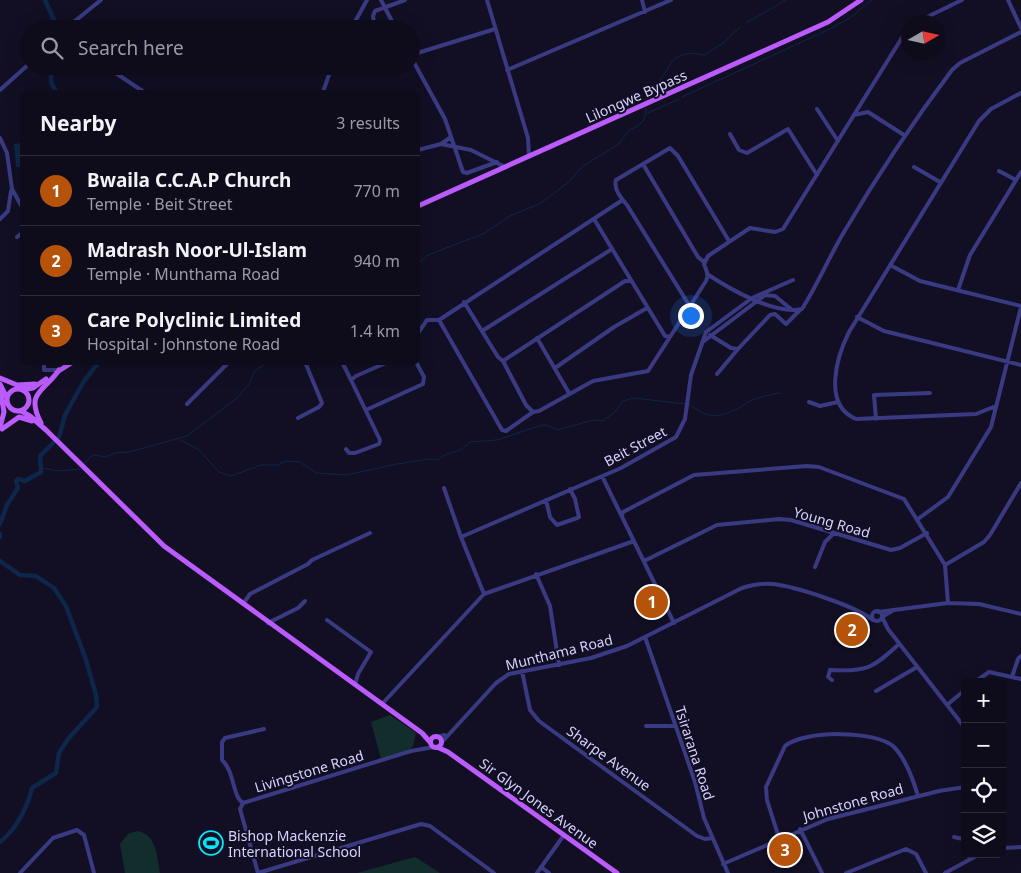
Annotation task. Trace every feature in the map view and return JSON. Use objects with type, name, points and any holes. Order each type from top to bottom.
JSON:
[{"type":"main road","name":"Lilongwe Bypass","points":[[420,205],[828,22],[861,0]]},
{"type":"main road","points":[[0,379],[7,387],[18,389],[33,388],[67,365]]},
{"type":"main road","points":[[40,424],[35,409],[35,398],[42,387],[59,370]]},
{"type":"main road","points":[[0,379],[9,384],[24,386],[47,379]]},
{"type":"main road","points":[[0,429],[9,418],[29,402],[35,391],[47,379]]},
{"type":"main road","points":[[0,384],[12,410],[20,411],[40,424],[157,540],[268,623],[422,733],[434,745],[448,752]]},
{"type":"main road","points":[[0,389],[4,412],[0,429]]},
{"type":"main road","points":[[18,389],[27,394],[40,424]]},
{"type":"main road","points":[[0,429],[8,415],[7,402],[10,393],[18,389]]},
{"type":"main road","points":[[0,429],[22,416],[40,424]]},
{"type":"main road","points":[[422,733],[438,739],[448,752]]},
{"type":"main road","points":[[434,745],[438,739]]},
{"type":"main road","points":[[434,745],[438,739]]},
{"type":"main road","name":"Sir Glyn Jones Avenue","points":[[448,752],[617,873]]},
{"type":"street","points":[[76,20],[101,0]]},
{"type":"street","points":[[356,20],[367,0]]},
{"type":"street","points":[[382,0],[391,20]]},
{"type":"street","points":[[374,20],[374,14],[405,0]]},
{"type":"street","points":[[486,0],[528,138],[529,157]]},
{"type":"street","points":[[642,0],[645,12]]},
{"type":"street","points":[[658,0],[658,7]]},
{"type":"street","points":[[507,70],[671,0]]},
{"type":"street","points":[[931,15],[962,0]]},
{"type":"street","points":[[717,374],[770,315],[775,314],[786,324],[800,310],[820,281],[844,232],[904,135],[956,65],[1021,30],[1008,0]]},
{"type":"street","points":[[420,53],[495,29]]},
{"type":"street","points":[[704,262],[729,241],[750,228],[774,232],[781,231],[901,39]]},
{"type":"street","points":[[0,90],[20,72]]},
{"type":"street","points":[[420,73],[445,120],[463,172],[467,173],[497,162]]},
{"type":"street","points":[[118,75],[141,90]]},
{"type":"street","points":[[324,90],[329,75]]},
{"type":"street","points":[[996,406],[976,414],[876,419],[853,418],[838,402],[836,387],[839,355],[857,318],[940,182],[986,112],[1021,93]]},
{"type":"street","points":[[818,109],[838,141]]},
{"type":"street","points":[[854,115],[868,112],[904,135]]},
{"type":"street","points":[[730,134],[739,150],[747,152],[788,129],[817,175]]},
{"type":"street","points":[[420,149],[441,144],[451,137]]},
{"type":"street","points":[[0,138],[7,153],[12,189],[8,211],[0,219]]},
{"type":"street","points":[[441,144],[471,150],[505,167]]},
{"type":"street","points":[[689,305],[627,205],[621,201],[615,186],[616,180],[668,148],[672,149],[729,241]]},
{"type":"street","points":[[439,320],[502,430],[506,431],[533,412],[539,411],[569,393],[597,380],[648,371],[706,281],[707,273],[704,262],[698,257],[643,164]]},
{"type":"street","points":[[914,167],[940,182]]},
{"type":"street","points":[[999,171],[1016,180]]},
{"type":"street","points":[[958,290],[970,255],[1021,172]]},
{"type":"street","points":[[12,189],[20,203]]},
{"type":"street","points":[[420,330],[427,320],[439,320],[621,201]]},
{"type":"street","points":[[594,219],[665,336],[670,337]]},
{"type":"street","points":[[482,331],[612,249]]},
{"type":"street","points":[[890,265],[920,281],[1021,306],[988,432],[948,498],[918,519]]},
{"type":"street","points":[[707,273],[756,301],[792,310],[800,310]]},
{"type":"street","name":"Beit Street","points":[[674,623],[602,476],[621,468],[679,434],[688,407],[691,374],[706,332],[752,298],[793,280]]},
{"type":"street","points":[[503,361],[625,281],[632,281]]},
{"type":"street","points":[[700,347],[710,335],[765,295],[772,295],[783,300],[792,310]]},
{"type":"street","points":[[464,302],[498,357],[503,361],[526,405],[533,412]]},
{"type":"street","points":[[554,368],[614,327],[647,308]]},
{"type":"street","points":[[857,318],[884,331],[1021,364]]},
{"type":"street","points":[[710,335],[731,348],[738,349]]},
{"type":"street","points":[[537,338],[569,393]]},
{"type":"street","points":[[44,365],[44,370],[59,370]]},
{"type":"street","points":[[186,404],[226,365]]},
{"type":"street","points":[[298,418],[319,407],[322,403],[307,365]]},
{"type":"street","points":[[344,365],[380,440],[379,444],[355,454],[349,453],[346,449]]},
{"type":"street","points":[[351,380],[381,365]]},
{"type":"street","points":[[366,410],[423,384],[424,377],[418,365]]},
{"type":"street","points":[[876,419],[874,395],[930,392]]},
{"type":"street","points":[[809,402],[820,406],[838,402]]},
{"type":"street","points":[[622,516],[623,512],[694,475],[807,466],[818,467],[901,497],[918,519],[945,565],[948,603]]},
{"type":"street","points":[[461,538],[602,476]]},
{"type":"street","points":[[945,565],[984,542],[1021,483]]},
{"type":"street","points":[[444,488],[461,538],[484,594]]},
{"type":"street","points":[[546,500],[550,517],[556,525],[577,518],[579,517],[579,511],[570,489]]},
{"type":"street","name":"Young Road","points":[[644,561],[722,524],[787,520],[893,550],[927,533]]},
{"type":"street","points":[[242,604],[250,594],[308,564],[312,560],[370,533]]},
{"type":"street","points":[[815,567],[825,542],[834,533]]},
{"type":"street","points":[[382,704],[484,594],[536,574],[634,541]]},
{"type":"street","points":[[536,574],[550,606],[559,665]]},
{"type":"street","name":"Munthama Road","points":[[438,739],[447,734],[499,680],[509,674],[559,665],[610,652],[674,623],[736,590],[760,584],[793,588],[860,612]]},
{"type":"street","points":[[268,623],[298,608],[305,600]]},
{"type":"street","points":[[860,612],[892,611],[948,603],[978,604],[1021,614]]},
{"type":"street","points":[[875,620],[892,611]]},
{"type":"street","points":[[860,612],[888,629]]},
{"type":"street","points":[[876,612],[882,617],[899,644],[961,723]]},
{"type":"street","points":[[875,620],[872,614],[876,612]]},
{"type":"street","points":[[327,620],[370,652],[358,674],[356,685]]},
{"type":"street","name":"Tsirarana Road","points":[[645,637],[712,838],[728,873]]},
{"type":"street","points":[[832,680],[828,677],[830,670],[851,672],[864,669],[879,662],[899,644]]},
{"type":"street","points":[[1012,677],[1018,657],[1021,656]]},
{"type":"street","points":[[1016,666],[1021,668]]},
{"type":"street","points":[[876,691],[917,667]]},
{"type":"street","name":"Sharpe Avenue","points":[[522,671],[530,710],[539,721],[697,836],[705,839],[712,838]]},
{"type":"street","points":[[981,678],[989,672],[1021,680]]},
{"type":"street","points":[[948,704],[961,693]]},
{"type":"street","points":[[646,726],[675,726]]},
{"type":"street","points":[[243,803],[237,797],[230,767],[222,760],[222,741],[237,735],[264,729]]},
{"type":"street","points":[[779,838],[766,796],[767,783],[783,749],[792,742],[831,733],[878,738],[887,741],[901,756],[918,796]]},
{"type":"street","name":"Livingstone Road","points":[[258,873],[240,809],[243,803],[434,745]]},
{"type":"street","name":"Johnstone Road","points":[[723,864],[800,829],[828,819],[961,787]]},
{"type":"street","points":[[258,873],[421,824],[430,826],[494,873]]},
{"type":"street","points":[[800,829],[822,873]]},
{"type":"street","points":[[20,873],[53,838],[77,830],[84,835],[94,873]]},
{"type":"street","points":[[537,873],[564,835]]},
{"type":"street","points":[[954,837],[961,839]]},
{"type":"street","points":[[1006,848],[1021,847]]},
{"type":"street","points":[[846,873],[906,850],[916,854],[926,873]]},
{"type":"street","points":[[945,873],[973,858]]},
{"type":"street","points":[[541,867],[549,873]]},
{"type":"green space","points":[[390,715],[416,733],[413,746],[410,749],[381,759],[371,722]]},
{"type":"green space","points":[[137,831],[144,833],[152,841],[157,853],[160,873],[125,873],[120,844],[128,834]]},
{"type":"green space","points":[[415,857],[440,873],[357,873]]},
{"type":"water","points":[[20,143],[20,167],[16,167],[14,144]]},
{"type":"waterway","points":[[45,0],[54,20]]},
{"type":"waterway","points":[[746,23],[786,0]]},
{"type":"waterway","points":[[682,97],[830,29],[851,17],[872,0]]},
{"type":"waterway","points":[[645,99],[647,91],[658,84],[672,61],[679,56],[690,53],[704,55],[723,43],[740,27]]},
{"type":"waterway","points":[[51,75],[51,82],[55,90]]},
{"type":"waterway","points":[[646,114],[679,99]]},
{"type":"waterway","points":[[420,262],[428,255],[485,233],[510,216],[541,203],[569,182],[583,166],[619,144],[629,130],[638,126],[644,120],[646,109]]},
{"type":"waterway","points":[[0,524],[7,505],[18,488],[16,481],[18,479],[25,481],[41,472],[40,456],[59,437],[65,415],[84,381],[97,365]]},
{"type":"waterway","points":[[84,464],[94,455],[105,457],[187,436],[238,397],[249,384],[255,371],[264,365]]},
{"type":"waterway","points":[[689,405],[701,412],[715,416],[732,412],[754,399],[780,393]]},
{"type":"waterway","points":[[180,440],[198,449],[219,472],[231,476],[261,465],[277,465],[287,461],[300,462],[316,473],[346,475],[397,464],[430,459],[438,460],[462,449],[470,442],[497,440],[542,425],[547,425],[557,430],[593,420],[603,421],[616,411],[623,401],[633,398],[686,404]]},
{"type":"waterway","points":[[42,468],[58,471],[80,469]]},
{"type":"waterway","points":[[0,561],[20,575],[36,576],[54,588],[66,606],[86,660],[96,695],[97,707],[68,739],[59,753],[56,773],[32,788],[28,802],[20,817],[11,831],[0,842]]},
{"type":"place","name":"Bwaila C.C.A.P Church","points":[[652,602]]},
{"type":"place","name":"Madrash Noor-Ul-Islam","points":[[852,630]]},
{"type":"place","name":"Bishop Mackenzie International School","points":[[211,843]]},
{"type":"place","name":"Care Polyclinic Limited","points":[[785,850]]}]
